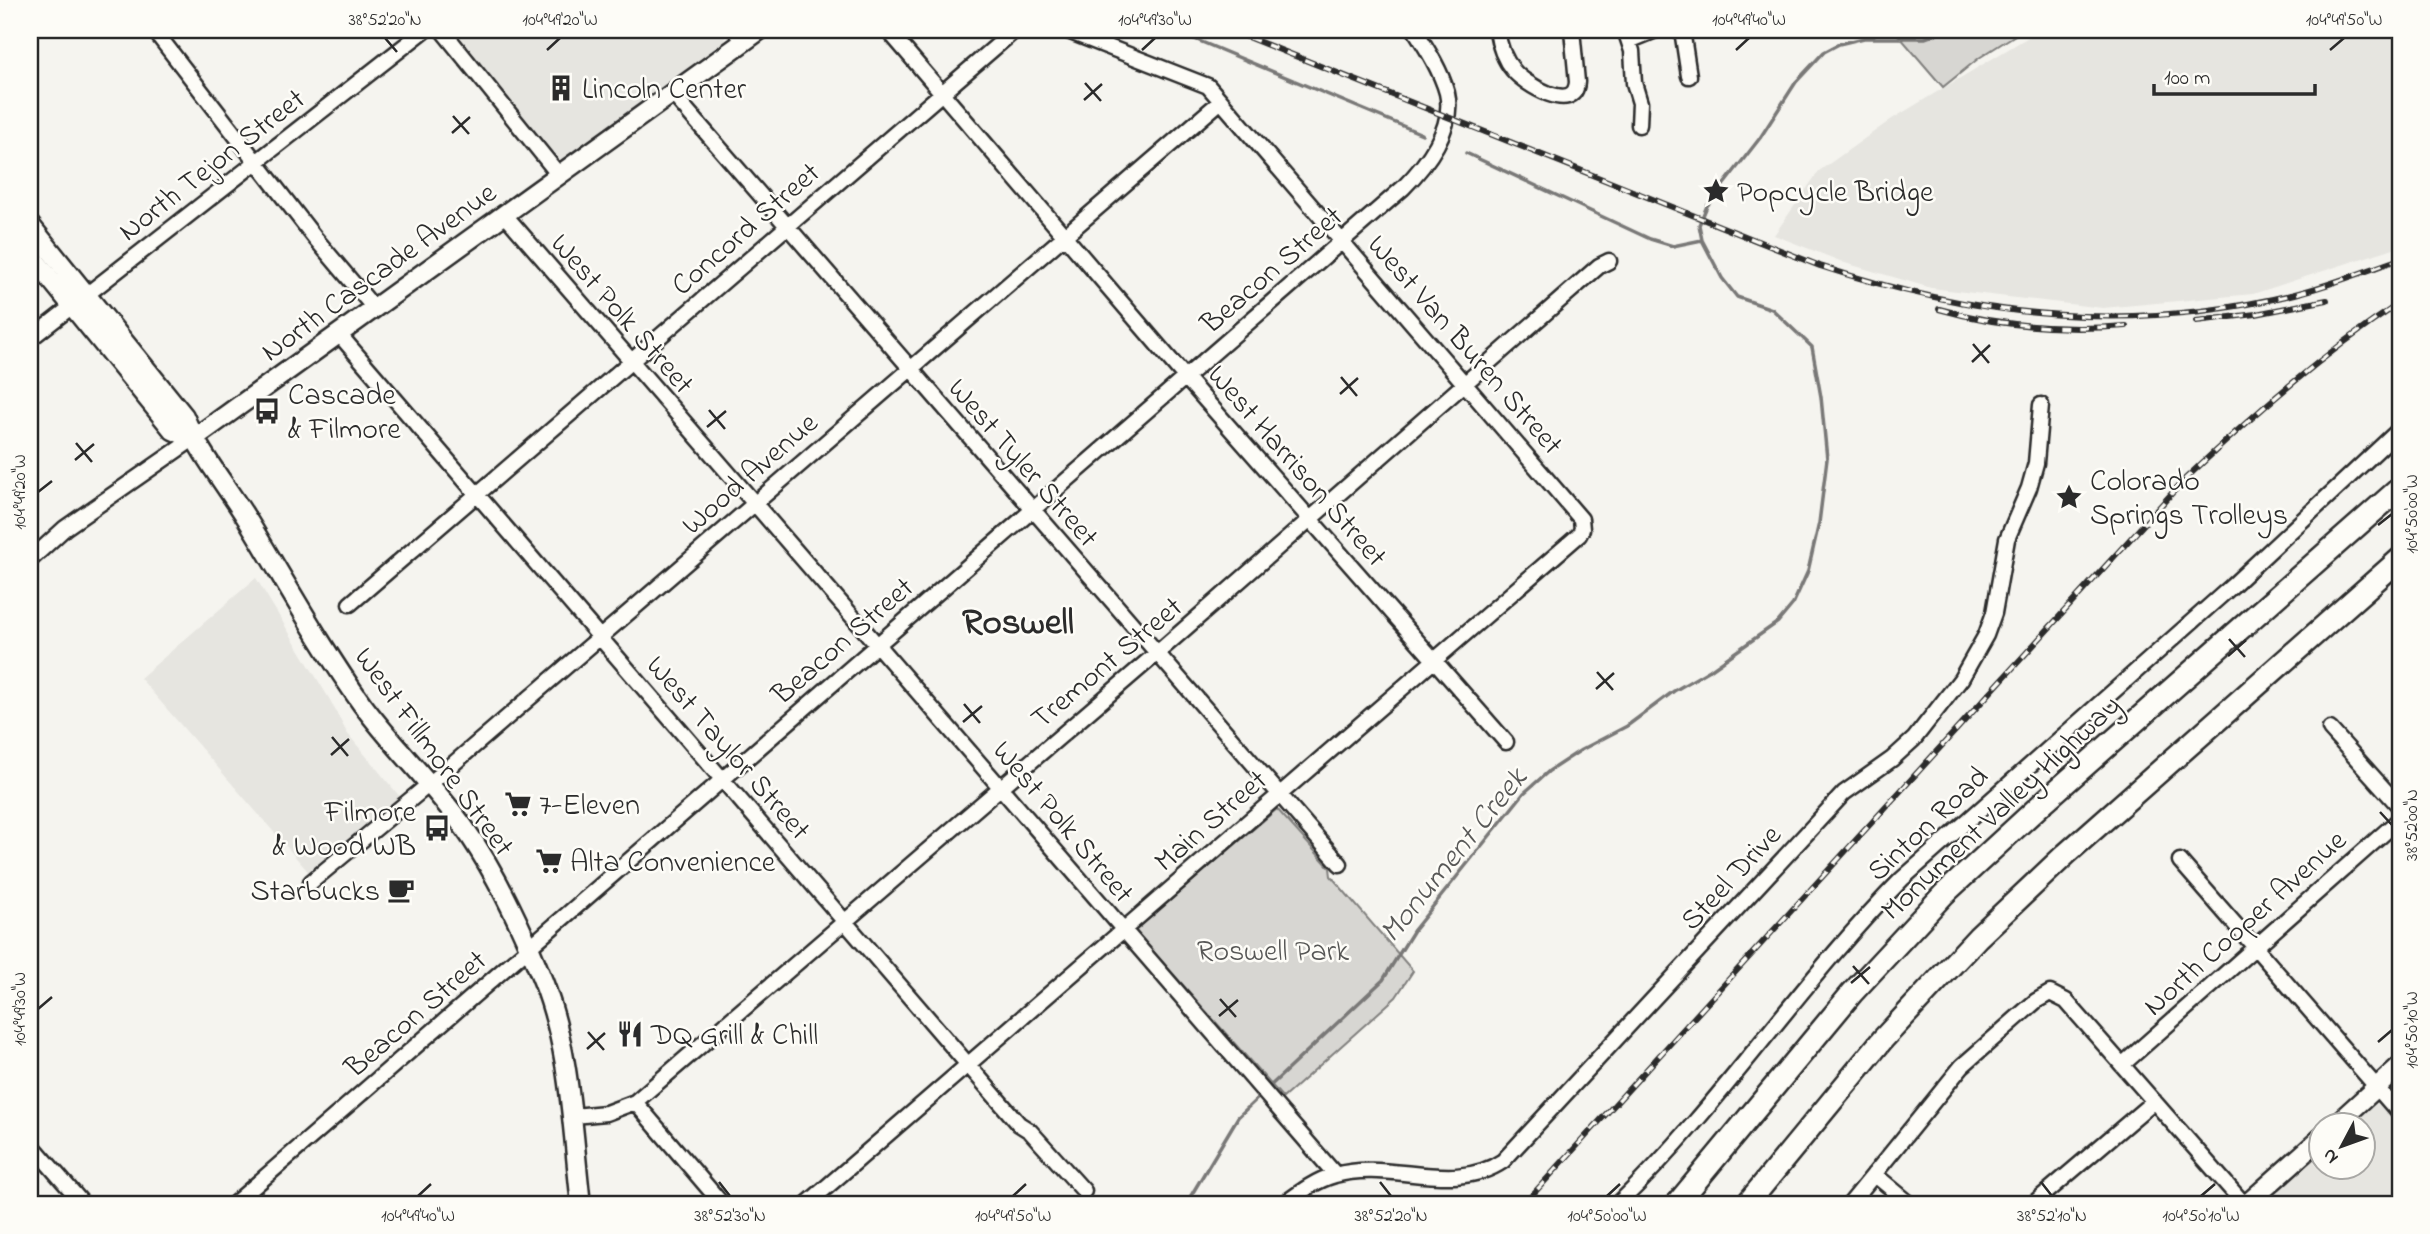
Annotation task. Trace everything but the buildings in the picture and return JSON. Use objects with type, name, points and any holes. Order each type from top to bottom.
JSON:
[{"type":"highway","name":"Monument Valley Highway","points":[[1676,1204],[1852,993],[1944,894],[2046,800],[2400,488]]},
{"type":"highway","points":[[1747,1204],[1883,1039],[1978,937],[2066,854],[2400,559]]},
{"type":"main road","name":"North Cascade Avenue","points":[[193,439],[505,215],[671,92],[739,35],[760,30]]},
{"type":"main road","points":[[30,226],[79,301]]},
{"type":"main road","points":[[30,254],[79,301]]},
{"type":"main road","name":"West Fillmore Street","points":[[79,301],[184,416],[193,439],[236,500],[349,686],[464,828],[502,892],[528,947],[560,1034],[573,1116],[581,1204]]},
{"type":"main road","points":[[2349,1112],[2400,1066]]},
{"type":"main road","points":[[2246,1204],[2308,1149]]},
{"type":"street","points":[[154,30],[374,308]]},
{"type":"street","name":"North Tejon Street","points":[[30,339],[425,30]]},
{"type":"street","points":[[442,30],[559,175]]},
{"type":"street","name":"West Harrison Street","points":[[888,30],[1186,377],[1506,742]]},
{"type":"street","name":"Concord Street","points":[[350,604],[1015,30]]},
{"type":"street","name":"West Van Buren Street","points":[[1065,30],[1208,86],[1581,519],[1582,529]]},
{"type":"street","name":"Beacon Street","points":[[234,1204],[1404,188],[1425,164],[1444,128],[1448,105],[1447,92],[1415,30]]},
{"type":"street","points":[[1497,30],[1505,59],[1520,78],[1537,88],[1566,97],[1577,90],[1572,30]]},
{"type":"street","points":[[1639,125],[1640,103],[1634,83],[1627,35],[1656,30]]},
{"type":"street","points":[[1682,30],[1689,76]]},
{"type":"street","name":"West Tyler Street","points":[[671,92],[1340,864]]},
{"type":"street","name":"Wood Avenue","points":[[311,881],[601,636],[1221,101]]},
{"type":"street","name":"West Polk Street","points":[[505,215],[1335,1174]]},
{"type":"street","name":"Tremont Street","points":[[635,1102],[1311,520],[1599,266],[1609,261]]},
{"type":"street","name":"West Taylor Street","points":[[338,333],[1019,1124],[1030,1131],[1084,1191]]},
{"type":"street","name":"Steel Drive","points":[[1284,1204],[1335,1174],[1374,1172],[1462,1177],[1484,1172],[1503,1161],[1844,793],[1892,759],[1914,739],[1961,679],[1986,635],[1994,613],[2007,539],[2029,488],[2036,463],[2041,404]]},
{"type":"street","name":"Sinton Road","points":[[1618,1204],[1666,1155],[1800,993],[1897,884],[2232,586],[2400,429]]},
{"type":"street","name":"North Cascade Avenue","points":[[30,560],[58,534],[193,439]]},
{"type":"street","name":"Main Street","points":[[807,1204],[1434,662],[1579,535],[1582,529]]},
{"type":"street","points":[[2330,729],[2400,807]]},
{"type":"street","name":"North Cooper Avenue","points":[[2122,1065],[2400,819]]},
{"type":"street","points":[[2180,861],[2400,1114]]},
{"type":"street","points":[[811,907],[823,897]]},
{"type":"street","points":[[1850,1204],[1962,1066],[2036,1001],[2050,993],[2066,1001],[2246,1204]]},
{"type":"street","points":[[2033,1204],[2154,1101]]},
{"type":"street","points":[[573,1116],[606,1113],[635,1102],[722,1204]]},
{"type":"street","points":[[30,1143],[83,1204]]},
{"type":"street","points":[[1874,1174],[1910,1204]]},
{"type":"shaded area","name":"Lincoln Center","points":[[455,30],[722,30],[726,35],[722,45],[563,159],[557,159]]},
{"type":"shaded area","points":[[2040,30],[2400,30],[2400,246],[2253,294],[2103,308],[1931,288],[1845,263],[1774,235],[1819,171],[1892,119]]},
{"type":"shaded area","points":[[256,578],[347,733],[401,798],[312,876],[140,678]]},
{"type":"shaded area","points":[[2376,1104],[2380,1105],[2400,1127],[2400,1204],[2262,1204],[2308,1163],[2308,1182],[2378,1182],[2378,1112],[2366,1112]]},
{"type":"green space","points":[[1894,30],[2023,30],[1979,58],[1943,87]]},
{"type":"green space","name":"Roswell Park","points":[[1277,809],[1330,868],[1331,876],[1413,971],[1396,997],[1283,1098],[1136,932],[1136,929]]},
{"type":"waterway","points":[[1173,30],[1422,134]]},
{"type":"waterway","name":"Monument Creek","points":[[1267,1089],[1383,980],[1414,930],[1524,793],[1549,771],[1581,750],[1627,726],[1674,691],[1710,670],[1778,622],[1793,604],[1808,571],[1819,523],[1827,459],[1821,397],[1812,347],[1772,309],[1737,297],[1722,278],[1702,240],[1699,225],[1707,206],[1760,138],[1796,82],[1824,52],[1839,44],[1864,38],[1925,38],[1947,30]]},
{"type":"waterway","points":[[1466,153],[1650,239],[1673,246],[1702,240]]},
{"type":"waterway","name":"Monument Creek","points":[[1186,1204],[1238,1117],[1262,1094]]},
{"type":"railway","points":[[1230,30],[1820,266],[1938,298],[2055,314],[2174,314],[2295,294],[2400,259]]},
{"type":"railway","points":[[2196,321],[2256,314],[2327,300]]},
{"type":"railway","points":[[1524,1204],[2184,480],[2288,387],[2343,343],[2400,303]]},
{"type":"railway","points":[[1939,309],[1985,320],[2032,326],[2126,326]]},
{"type":"place","name":"Lincoln Center","points":[[561,88]]},
{"type":"place","name":"Popcycle Bridge","points":[[1716,191]]},
{"type":"place","name":"Cascade & Filmore","points":[[267,411]]},
{"type":"place","name":"Colorado Springs Trolleys","points":[[2069,497]]},
{"type":"place","name":"7-Eleven","points":[[518,804]]},
{"type":"place","name":"Filmore & Wood WB","points":[[437,828]]},
{"type":"place","name":"Alta Convenience","points":[[549,861]]},
{"type":"place","name":"Starbucks","points":[[401,890]]},
{"type":"place","name":"DQ Grill & Chill","points":[[630,1034]]},
{"type":"district","name":"Roswell","points":[[1018,620]]}]
